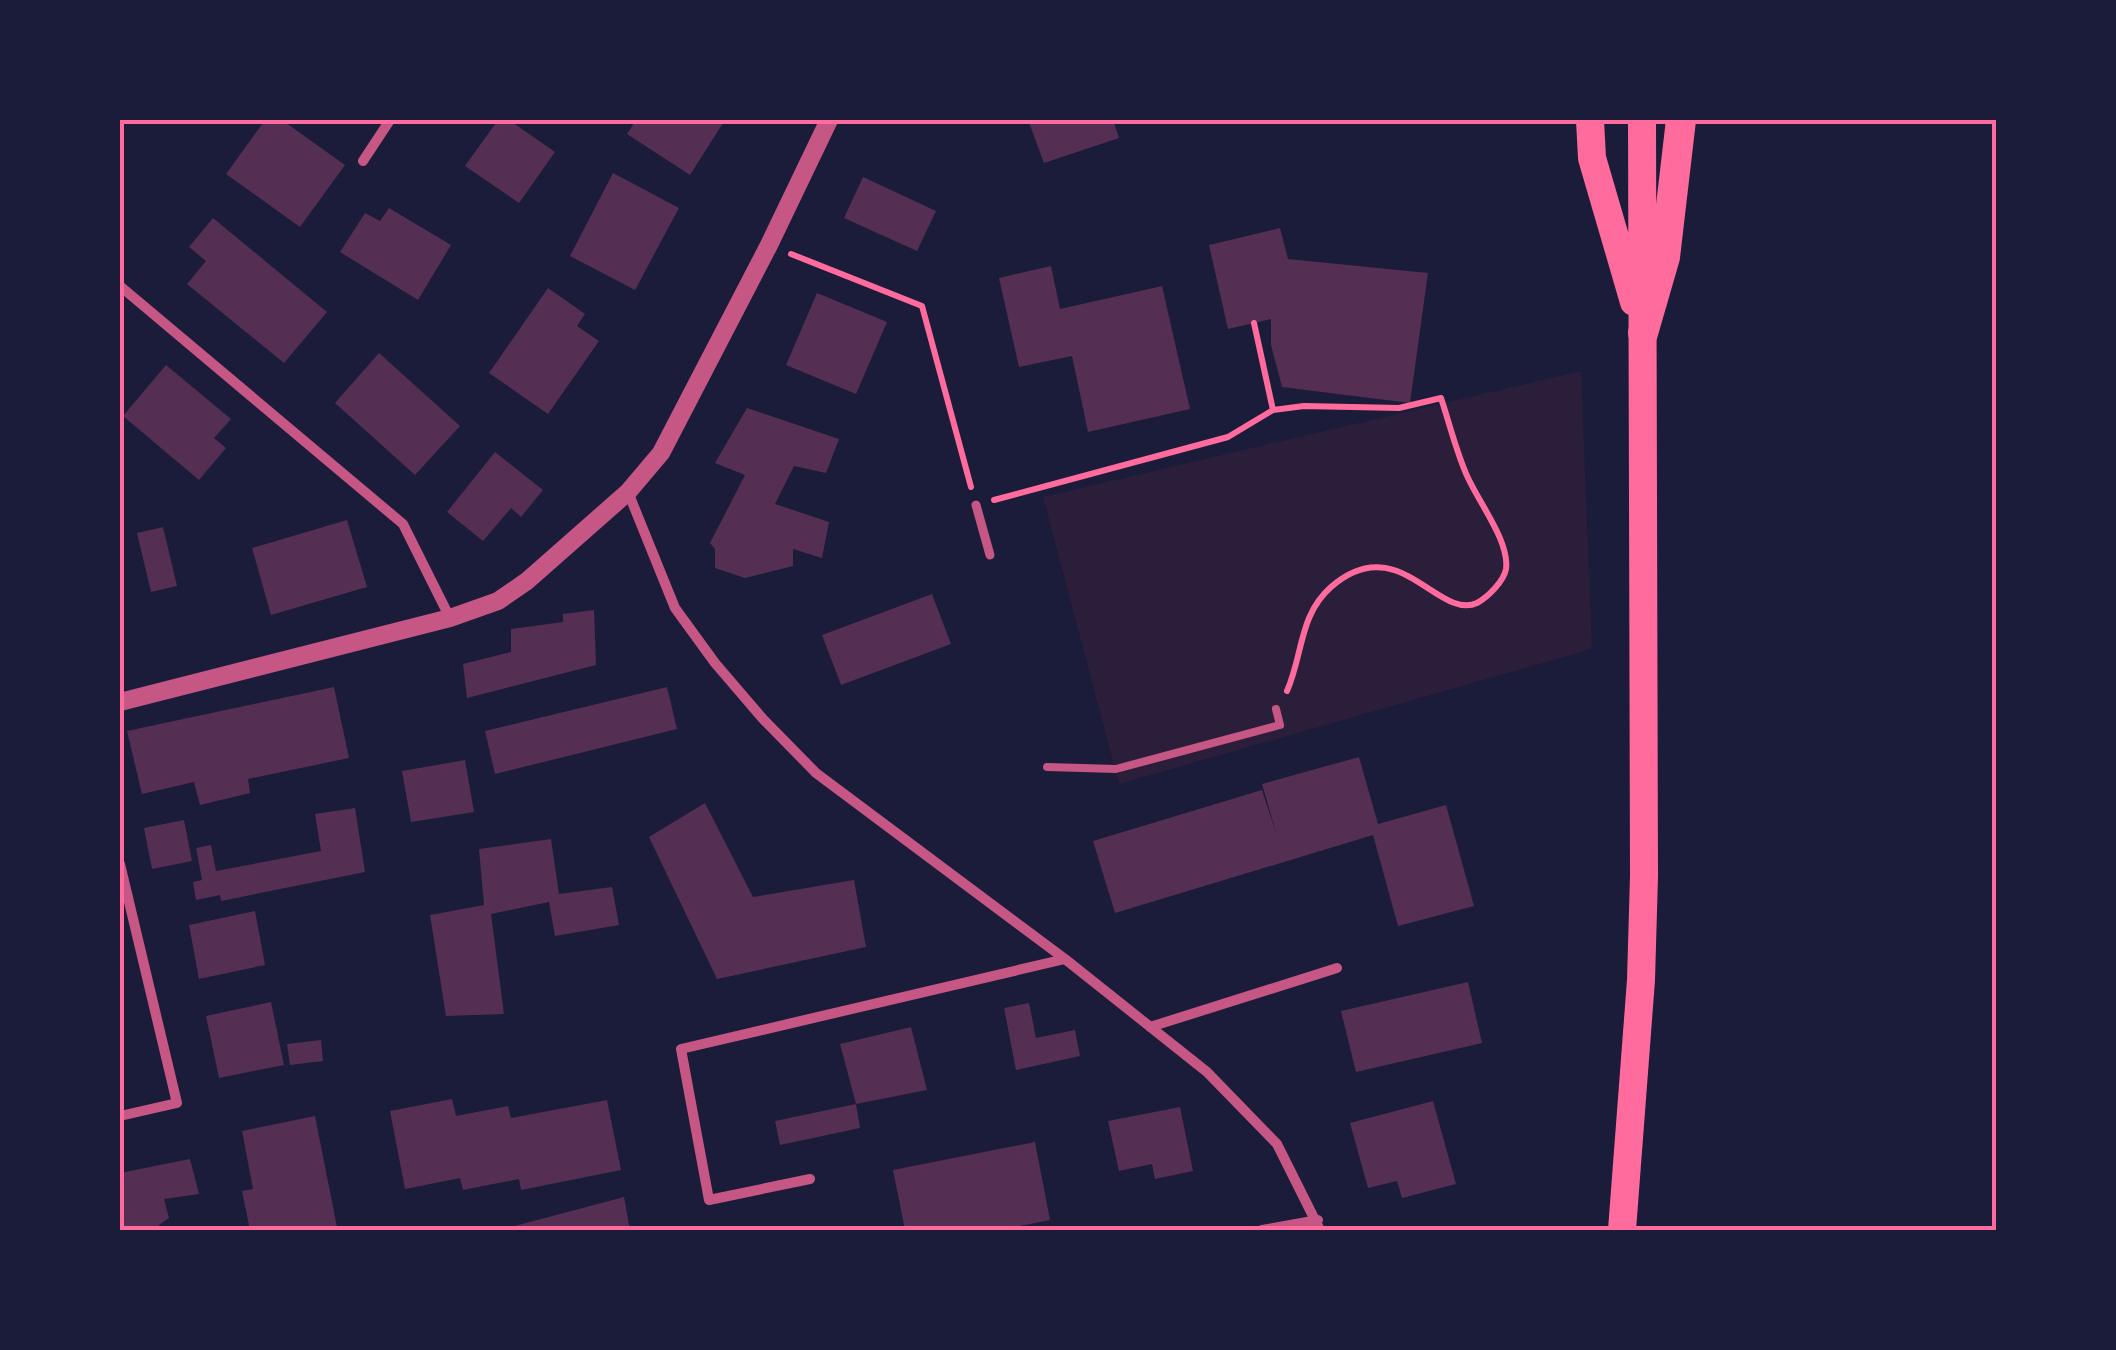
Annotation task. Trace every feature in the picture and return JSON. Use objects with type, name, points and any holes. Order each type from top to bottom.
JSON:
[{"type":"highway","points":[[1590,120],[1592,158],[1643,332]]},
{"type":"highway","points":[[1622,1230],[1644,876],[1642,120]]},
{"type":"highway","points":[[1643,332],[1659,120]]},
{"type":"highway","points":[[1643,332],[1664,258],[1680,120]]},
{"type":"street","points":[[364,161],[390,120]]},
{"type":"street","points":[[120,702],[450,618],[498,601],[528,581],[628,492],[661,453],[830,120]]},
{"type":"street","points":[[120,286],[402,524],[450,618]]},
{"type":"street","points":[[628,492],[675,608],[714,662],[816,773],[1065,959],[1207,1072],[1277,1144],[1319,1225],[1262,1230]]},
{"type":"street","points":[[976,505],[990,555]]},
{"type":"street","points":[[120,864],[177,1103],[120,1116]]},
{"type":"street","points":[[810,1180],[709,1200],[681,1050],[1065,959]]},
{"type":"street","points":[[1150,1027],[1337,968]]},
{"type":"lane","points":[[1047,767],[1116,768],[1280,725],[1276,709]]},
{"type":"path","points":[[769,246],[922,306],[976,505],[1228,437],[1273,410],[1304,406],[1399,408],[1441,398],[1465,473],[1504,549],[1506,571],[1493,591],[1474,604],[1456,604],[1407,573],[1376,566],[1332,586],[1306,620],[1289,688],[1276,709]]},
{"type":"path","points":[[1254,323],[1273,410]]},
{"type":"shaded area","points":[[1581,371],[1592,649],[1119,784],[1043,497]]},
{"type":"building","points":[[265,120],[282,120],[345,165],[300,227],[226,174]]},
{"type":"building","points":[[498,120],[509,120],[555,152],[519,203],[465,166]]},
{"type":"building","points":[[636,120],[725,120],[690,175],[627,134]]},
{"type":"building","points":[[1028,120],[1113,120],[1119,138],[1044,163]]},
{"type":"building","points":[[613,173],[679,208],[635,290],[570,256]]},
{"type":"building","points":[[863,177],[936,211],[917,251],[844,218]]},
{"type":"building","points":[[389,208],[451,245],[418,300],[340,252],[365,213],[380,221]]},
{"type":"building","points":[[213,218],[327,312],[284,363],[187,284],[206,261],[189,247]]},
{"type":"building","points":[[1280,228],[1288,259],[1428,273],[1410,403],[1282,387],[1271,345],[1271,319],[1228,329],[1209,245]]},
{"type":"building","points":[[1051,266],[1060,309],[1162,286],[1190,409],[1088,432],[1072,356],[1019,367],[999,278]]},
{"type":"building","points":[[548,288],[585,314],[577,326],[599,341],[548,414],[489,373]]},
{"type":"building","points":[[817,293],[887,322],[856,394],[786,365]]},
{"type":"building","points":[[379,353],[460,426],[415,475],[335,403]]},
{"type":"building","points":[[166,365],[231,419],[214,438],[226,448],[199,480],[123,416]]},
{"type":"building","points":[[747,408],[839,439],[826,473],[794,466],[775,504],[829,522],[822,558],[793,549],[793,566],[745,578],[715,568],[715,549],[710,543],[745,475],[715,463]]},
{"type":"building","points":[[495,452],[543,490],[521,517],[511,508],[483,541],[447,512]]},
{"type":"building","points":[[347,520],[367,587],[271,615],[252,548]]},
{"type":"building","points":[[163,527],[177,586],[151,592],[137,533]]},
{"type":"building","points":[[932,594],[951,644],[841,685],[822,635]]},
{"type":"building","points":[[594,610],[596,665],[467,698],[463,664],[511,652],[511,629],[563,622],[563,614]]},
{"type":"building","points":[[334,687],[349,758],[248,779],[250,793],[200,805],[194,782],[142,794],[127,731]]},
{"type":"building","points":[[667,687],[677,729],[495,774],[485,731]]},
{"type":"building","points":[[1359,757],[1378,824],[1446,805],[1474,906],[1398,926],[1373,835],[1115,913],[1093,841],[1262,790],[1277,836],[1262,784]]},
{"type":"building","points":[[465,760],[474,812],[411,822],[402,771]]},
{"type":"building","points":[[705,803],[753,897],[854,880],[866,947],[717,979],[649,837]]},
{"type":"building","points":[[355,808],[365,872],[221,901],[220,895],[196,900],[193,882],[202,880],[196,848],[211,845],[216,871],[321,851],[315,814]]},
{"type":"building","points":[[184,820],[192,861],[152,869],[144,828]]},
{"type":"building","points":[[551,839],[559,894],[612,887],[619,925],[555,936],[549,902],[491,914],[504,1014],[446,1016],[430,915],[484,905],[479,849]]},
{"type":"building","points":[[255,911],[265,965],[199,979],[189,925]]},
{"type":"building","points":[[1468,982],[1482,1043],[1356,1072],[1341,1011]]},
{"type":"building","points":[[271,1002],[284,1065],[219,1078],[206,1016]]},
{"type":"building","points":[[1029,1003],[1036,1038],[1075,1030],[1080,1056],[1016,1070],[1004,1008]]},
{"type":"building","points":[[911,1027],[927,1090],[856,1104],[840,1044]]},
{"type":"building","points":[[321,1040],[323,1061],[290,1065],[287,1044]]},
{"type":"building","points":[[452,1099],[456,1116],[508,1106],[511,1118],[607,1100],[621,1170],[521,1190],[519,1179],[463,1190],[460,1178],[405,1189],[390,1111]]},
{"type":"building","points":[[1433,1101],[1456,1184],[1402,1198],[1397,1181],[1368,1188],[1350,1123]]},
{"type":"building","points":[[856,1104],[860,1128],[780,1145],[775,1121]]},
{"type":"building","points":[[1180,1107],[1193,1171],[1155,1179],[1152,1164],[1119,1171],[1108,1121]]},
{"type":"building","points":[[315,1116],[337,1227],[250,1230],[242,1191],[253,1189],[242,1131]]},
{"type":"building","points":[[1035,1142],[1050,1220],[1000,1230],[905,1230],[893,1170]]},
{"type":"building","points":[[190,1159],[199,1194],[164,1199],[169,1218],[159,1225],[160,1230],[120,1230],[120,1173]]},
{"type":"building","points":[[624,1197],[630,1230],[503,1229]]}]
